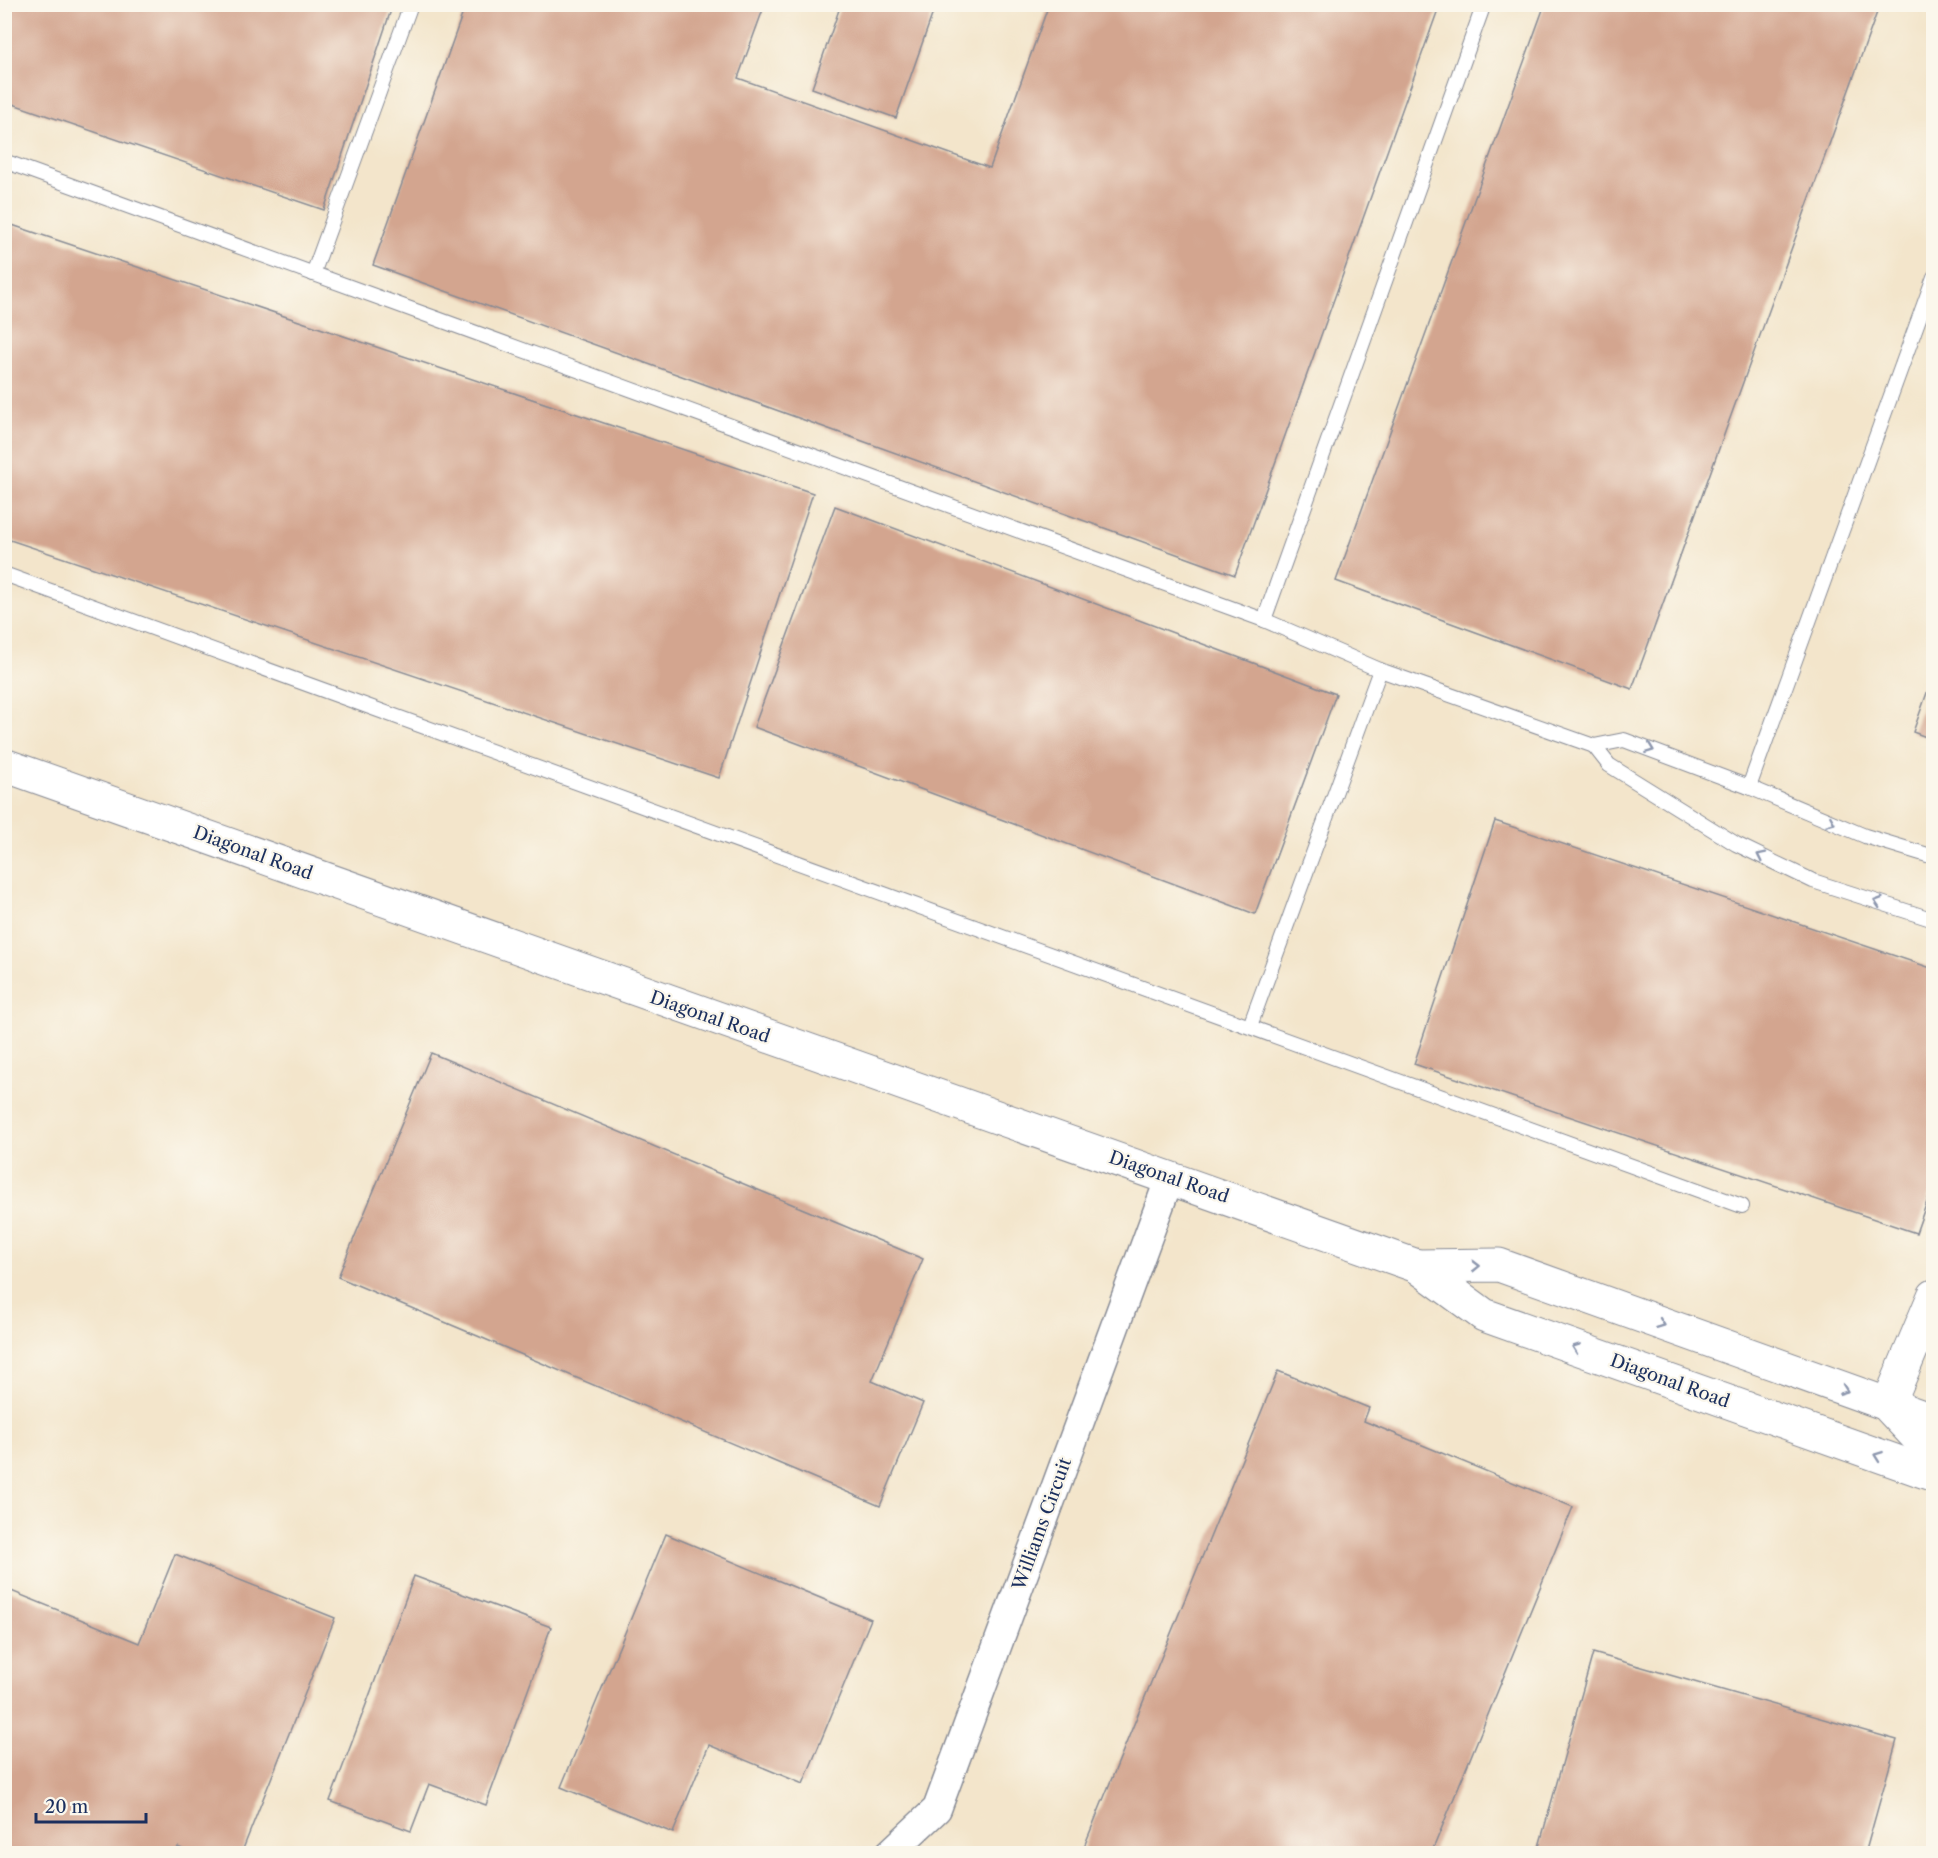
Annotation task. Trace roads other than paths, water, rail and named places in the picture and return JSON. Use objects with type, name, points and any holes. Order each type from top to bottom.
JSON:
[{"type":"street","name":"Diagonal Road","points":[[4,765],[698,1013],[1170,1177],[1417,1266],[1485,1315],[1934,1475]]},
{"type":"street","name":"Williams Circuit","points":[[889,1854],[938,1809],[1170,1177]]},
{"type":"street","name":"Diagonal Road","points":[[1417,1266],[1499,1265],[1934,1421]]},
{"type":"street","points":[[1934,1296],[1888,1406],[1934,1455]]},
{"type":"lane","points":[[313,274],[411,4]]},
{"type":"lane","points":[[1264,620],[1484,4]]},
{"type":"lane","points":[[4,161],[1264,620],[1380,670],[1594,746],[1623,740],[1749,787],[1865,836],[1934,857]]},
{"type":"lane","points":[[1749,787],[1934,277]]},
{"type":"lane","points":[[4,574],[1742,1206]]},
{"type":"lane","points":[[1250,1026],[1380,670]]},
{"type":"lane","points":[[1594,746],[1609,765],[1736,844],[1813,881],[1934,920]]}]
